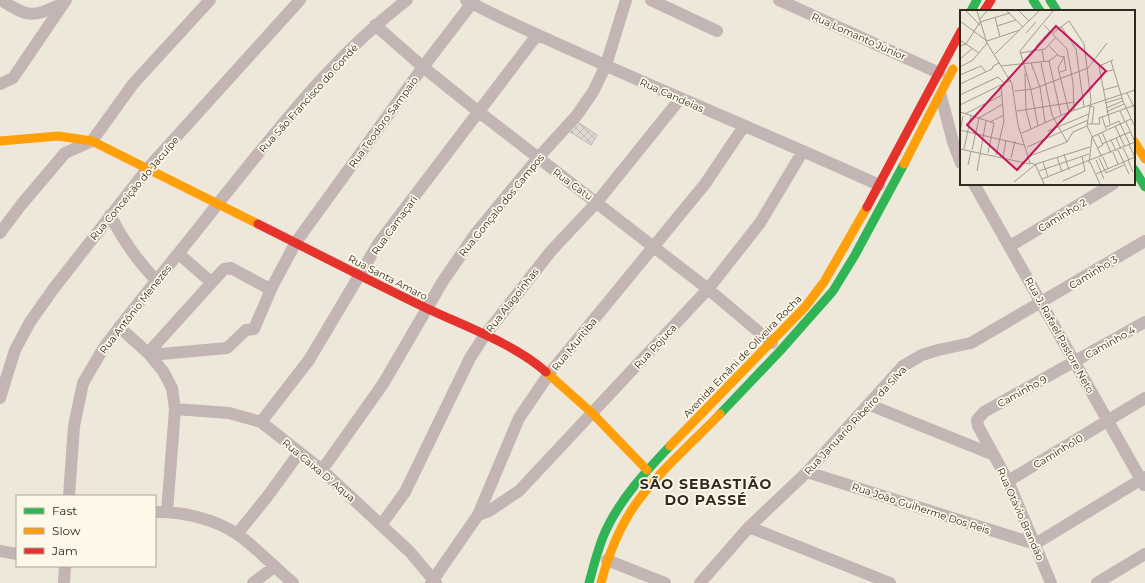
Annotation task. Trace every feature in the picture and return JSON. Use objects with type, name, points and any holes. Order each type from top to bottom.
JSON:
[{"type":"main road","points":[[972,10],[977,0]]},
{"type":"main road","points":[[985,10],[991,0]]},
{"type":"main road","points":[[1033,0],[1039,10]]},
{"type":"main road","points":[[1050,0],[1056,10]]},
{"type":"main road","name":"Avenida Ernâni de Oliveira Rocha","points":[[589,583],[597,550],[606,529],[622,502],[647,470],[772,343],[805,307],[824,282],[879,185],[960,33]]},
{"type":"main road","points":[[601,583],[607,560],[635,505],[656,480],[780,351],[833,291],[859,249],[941,96],[956,62]]},
{"type":"main road","name":"Rua Santa Amaro","points":[[0,141],[66,136],[78,136],[92,141],[148,168],[218,205],[296,242],[360,276],[485,335],[536,363],[592,413],[647,470]]},
{"type":"main road","points":[[1135,143],[1145,159]]},
{"type":"main road","points":[[1137,169],[1145,187]]},
{"type":"street","points":[[1,0],[21,13],[32,14],[42,13],[65,2]]},
{"type":"street","points":[[0,233],[21,205],[65,153],[92,141],[133,84],[210,0]]},
{"type":"street","name":"Rua Conceição do Jacuípe","points":[[0,398],[15,350],[30,322],[110,215],[148,168],[300,0]]},
{"type":"street","name":"Rua São Francisco do Condé","points":[[218,205],[282,125],[330,71],[375,25],[407,0]]},
{"type":"street","name":"Rua Gonçalo dos Campos","points":[[322,470],[383,384],[426,308],[476,233],[537,159],[577,115],[593,92],[606,65],[626,0]]},
{"type":"street","points":[[651,0],[717,31]]},
{"type":"street","name":"Rua Lomanto Júnior","points":[[779,0],[939,73]]},
{"type":"street","points":[[0,84],[13,78],[65,2]]},
{"type":"street","name":"Rua Candeias","points":[[469,2],[537,35],[680,99],[879,185]]},
{"type":"street","name":"Rua Teodoro Sampaio","points":[[149,354],[227,348],[246,330],[254,329],[272,288],[296,242],[469,2]]},
{"type":"street","name":"Rua Catu","points":[[375,25],[478,112],[537,159],[597,202],[708,289],[772,343]]},
{"type":"street","name":"Rua Camaçari","points":[[261,422],[309,360],[378,244],[537,35]]},
{"type":"street","points":[[941,96],[953,142],[960,160]]},
{"type":"street","name":"Rua Alagoinhas","points":[[381,525],[405,492],[470,358],[485,335],[551,251],[597,202],[680,99]]},
{"type":"street","name":"Rua Muritiba","points":[[434,582],[478,515],[519,418],[549,374],[705,184],[744,126]]},
{"type":"street","name":"Rua Pojuca","points":[[478,515],[490,511],[519,491],[708,289],[760,223],[803,151]]},
{"type":"street","name":"Rua J. Rafael Pastore Neto","points":[[975,185],[1144,481]]},
{"type":"street","name":"Caminho 2","points":[[1010,246],[1111,185]]},
{"type":"street","name":"Rua Antônio Menezes","points":[[69,495],[74,426],[83,383],[103,348],[218,205]]},
{"type":"street","points":[[110,215],[130,251],[140,265],[157,281]]},
{"type":"street","name":"Caminho 3","points":[[1041,303],[1145,241]]},
{"type":"street","points":[[179,254],[211,282]]},
{"type":"street","points":[[149,354],[220,272],[228,268],[266,287],[272,288]]},
{"type":"street","name":"Rua Januario Ribeiro da Silva","points":[[700,583],[749,527],[807,472],[870,405],[903,366],[922,355],[970,343],[1041,303]]},
{"type":"street","name":"Caminho 4","points":[[1075,362],[1145,322]]},
{"type":"street","points":[[119,327],[149,354],[163,371],[172,388],[175,408],[161,512],[193,516],[237,534],[293,583]]},
{"type":"street","name":"Caminho 9","points":[[978,426],[977,420],[984,412],[1075,362]]},
{"type":"street","name":"Caminho10","points":[[1008,481],[1145,398]]},
{"type":"street","points":[[870,405],[994,455]]},
{"type":"street","name":"Rua Caixa D' Aqua","points":[[175,408],[229,413],[261,422],[322,470],[410,552],[434,582]]},
{"type":"street","name":"Rua Otávio Brandão","points":[[978,426],[1008,481],[1051,583]]},
{"type":"street","points":[[237,534],[299,453]]},
{"type":"street","name":"Rua João Guiherme Dos Reis","points":[[807,472],[1035,544]]},
{"type":"street","points":[[1035,544],[1144,481]]},
{"type":"street","points":[[749,527],[890,583]]},
{"type":"street","points":[[0,551],[16,554]]},
{"type":"street","points":[[1097,583],[1145,554]]},
{"type":"street","points":[[607,560],[664,583]]},
{"type":"street","points":[[64,583],[65,567]]},
{"type":"street","points":[[253,583],[274,567]]},
{"type":"building","points":[[576,121],[597,135],[591,145],[569,131]]},
{"type":"traffic: fast","points":[[972,10],[977,0]]},
{"type":"traffic: fast","points":[[1033,0],[1039,10]]},
{"type":"traffic: fast","points":[[1050,0],[1056,10]]},
{"type":"traffic: fast","points":[[720,414],[780,351],[833,291],[855,255],[904,164]]},
{"type":"traffic: fast","points":[[1135,171],[1145,187]]},
{"type":"traffic: fast","points":[[589,583],[596,556],[612,518],[635,485],[670,446]]},
{"type":"traffic: slow","points":[[904,164],[953,69]]},
{"type":"traffic: slow","points":[[0,141],[58,136],[92,141],[258,224]]},
{"type":"traffic: slow","points":[[1135,143],[1145,159]]},
{"type":"traffic: slow","points":[[670,446],[805,307],[824,282],[867,207]]},
{"type":"traffic: slow","points":[[546,372],[592,413],[647,470]]},
{"type":"traffic: slow","points":[[601,583],[615,542],[635,505],[664,470],[720,414]]},
{"type":"traffic: jam","points":[[985,10],[991,0]]},
{"type":"traffic: jam","points":[[867,207],[960,33]]},
{"type":"traffic: jam","points":[[258,224],[405,298],[489,336],[520,353],[546,372]]},
{"type":"district","name":"SÃO SEBASTIÃO DO PASSÉ","points":[[706,492]]}]
